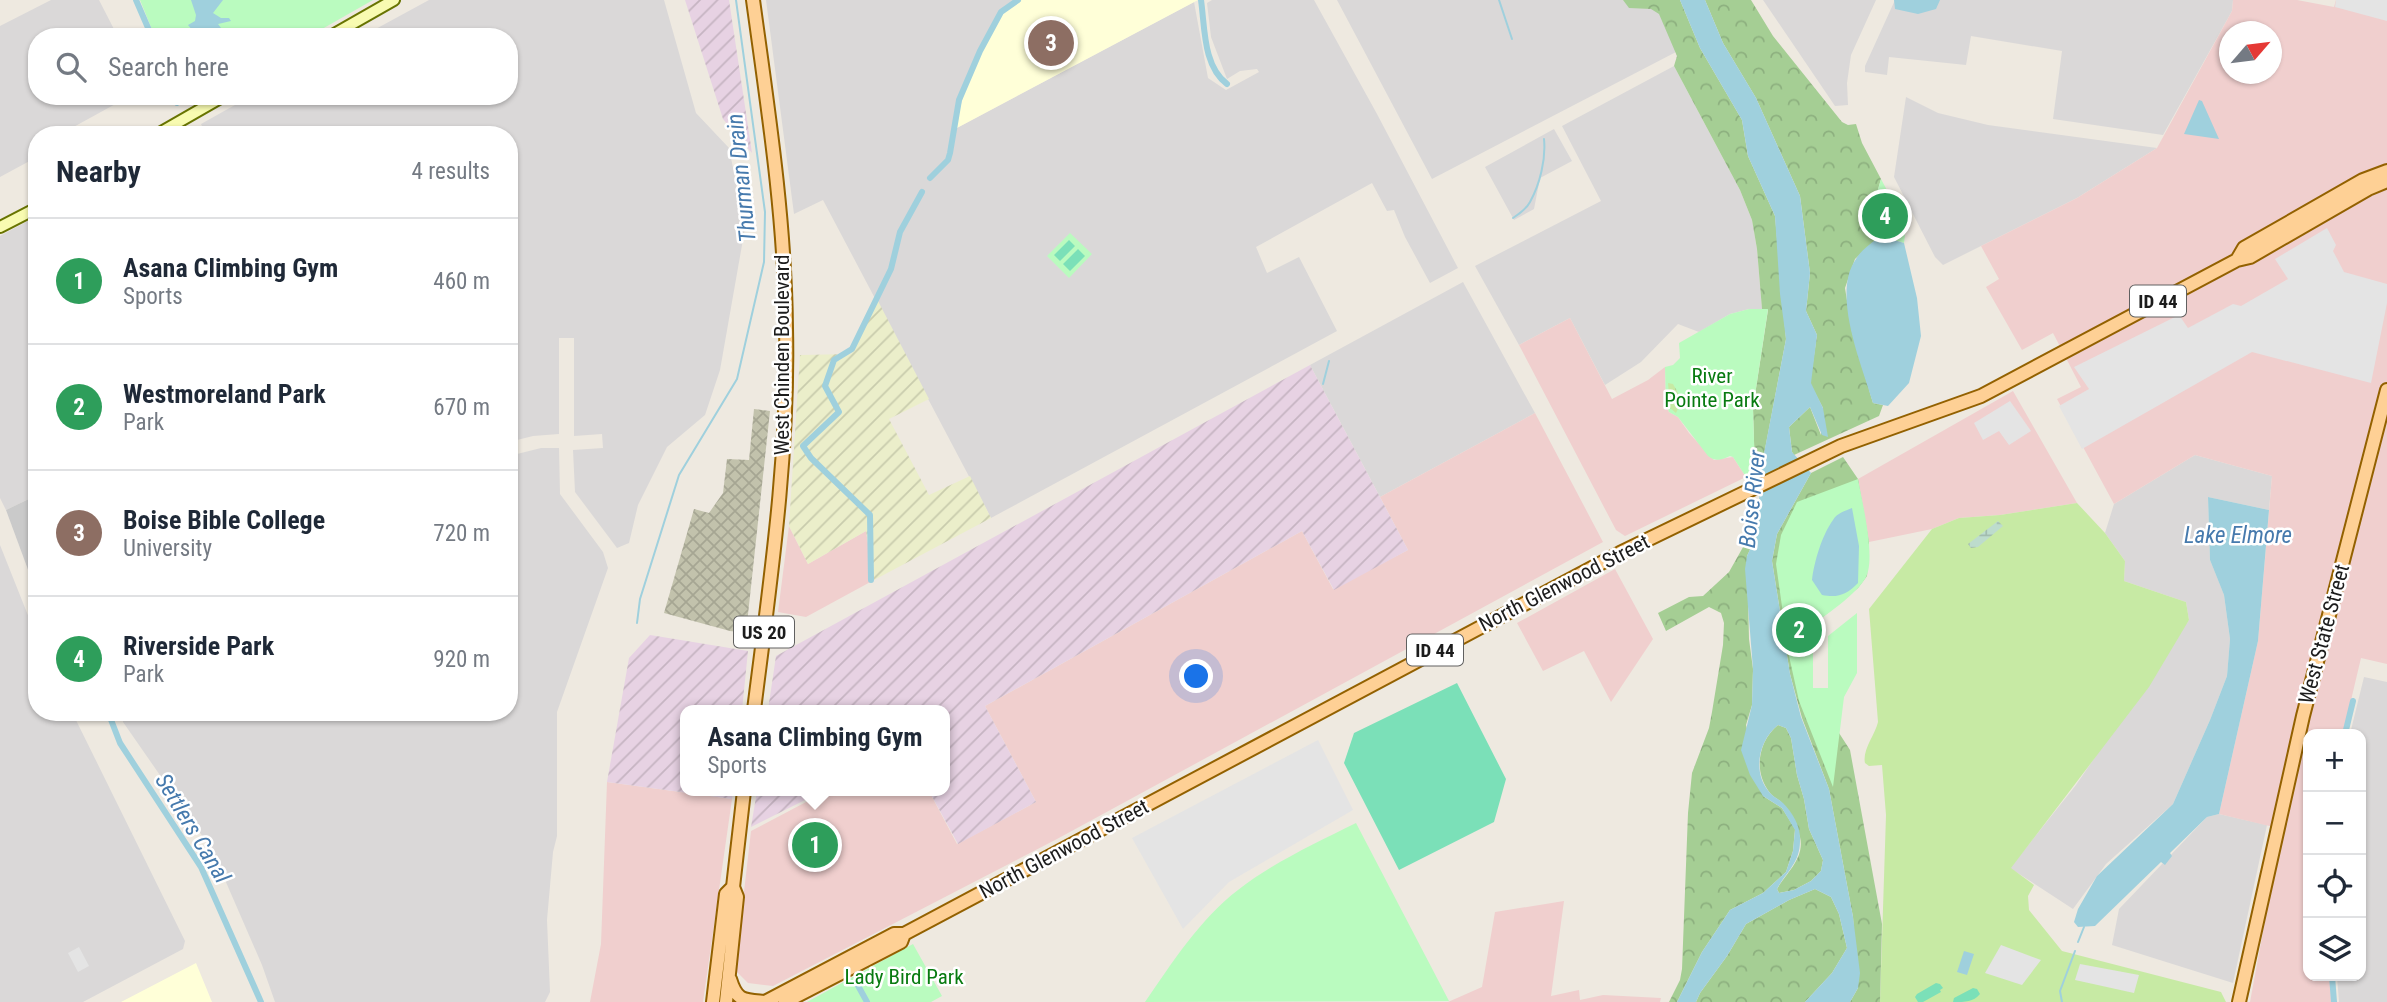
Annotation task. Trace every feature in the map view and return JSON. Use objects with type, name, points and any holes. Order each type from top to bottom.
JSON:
[{"type":"main road","points":[[345,28],[394,0]]},
{"type":"main road","name":"West Chinden Boulevard","points":[[753,0],[777,182],[785,267],[786,330],[782,470],[755,705]]},
{"type":"main road","points":[[172,126],[208,105]]},
{"type":"main road","name":"North Glenwood Street","points":[[2237,260],[2244,248],[2363,180],[2387,171]]},
{"type":"main road","name":"North Glenwood Street","points":[[766,1002],[894,934],[904,934],[1580,573],[1841,446],[1980,396],[2237,260],[2250,257],[2368,189],[2387,181]]},
{"type":"main road","points":[[0,227],[28,213]]},
{"type":"main road","name":"West State Street","points":[[2239,1002],[2302,716],[2387,390]]},
{"type":"main road","points":[[726,1002],[737,897],[733,887],[743,796]]},
{"type":"main road","points":[[713,1002],[726,894],[733,887]]},
{"type":"main road","name":"North Glenwood Street","points":[[785,1002],[901,942],[904,934]]},
{"type":"main road","points":[[729,977],[734,994],[739,998],[766,1002]]},
{"type":"shaded area","points":[[51,0],[99,0],[113,28],[28,28],[28,105],[114,105],[75,126],[28,126],[28,162],[0,177],[0,26]]},
{"type":"shaded area","points":[[429,0],[664,0],[696,113],[729,148],[745,228],[720,370],[705,415],[667,447],[638,505],[629,543],[617,548],[575,492],[573,450],[603,448],[602,434],[574,436],[574,338],[559,338],[559,434],[518,440],[518,126],[202,126],[201,124],[235,105],[518,105],[518,28],[378,28]]},
{"type":"shaded area","points":[[685,0],[729,0],[752,153],[723,119]]},
{"type":"shaded area","points":[[766,0],[1020,0],[1000,14],[969,72],[955,129],[1194,2],[1208,78],[1226,90],[1259,72],[1257,69],[1240,71],[1227,79],[1211,37],[1207,3],[1212,0],[1314,0],[1458,268],[1430,283],[1394,210],[1387,211],[1372,183],[1256,247],[1267,273],[1299,257],[1337,331],[991,518],[823,200],[794,214]]},
{"type":"shaded area","points":[[1020,0],[1198,0],[955,129],[969,72],[1000,14]]},
{"type":"shaded area","points":[[1337,0],[1658,0],[1676,52],[1432,179]]},
{"type":"shaded area","points":[[1763,0],[1876,0],[1851,55],[1847,83],[1848,105],[1835,106]]},
{"type":"shaded area","points":[[1895,0],[2233,0],[2232,11],[2226,21],[2219,21],[2219,34],[2163,135],[2053,119],[2062,51],[1971,36],[1966,65],[1889,57],[1887,75],[1865,72],[1865,66]]},
{"type":"shaded area","points":[[2233,0],[2297,0],[2334,7],[2336,0],[2387,0],[2387,664],[2361,658],[2344,729],[2303,729],[2303,981],[2330,981],[2331,1002],[2250,1002],[2282,829],[2219,814],[2258,641],[2272,476],[2195,455],[2114,504],[2057,399],[2081,387],[2053,333],[2022,350],[1986,287],[1999,279],[1981,246],[2077,198],[2157,148],[2219,35],[2219,84],[2282,84],[2282,21],[2227,21],[2232,11]]},
{"type":"shaded area","points":[[2336,0],[2387,0],[2387,21],[2335,7]]},
{"type":"shaded area","points":[[1674,66],[1740,190],[1752,220],[1762,309],[1730,314],[1699,332],[1678,324],[1641,362],[1605,385],[1570,318],[1519,345],[1475,266],[1601,201],[1562,126]]},
{"type":"shaded area","points":[[1906,97],[1938,113],[1988,125],[2157,148],[2077,198],[1943,265],[1935,257],[1894,177]]},
{"type":"shaded area","points":[[1554,129],[1572,161],[1540,178],[1534,209],[1514,220],[1485,167]]},
{"type":"shaded area","points":[[28,221],[28,499],[6,510],[0,498],[0,236]]},
{"type":"shaded area","points":[[2327,228],[2336,245],[2333,251],[2344,272],[2387,284],[2387,303],[2371,383],[2252,352],[2082,449],[2059,406],[2089,389],[2074,367],[2179,315],[2188,328],[2233,304],[2241,306],[2288,279],[2275,259]]},
{"type":"shaded area","points":[[1463,282],[1535,413],[1380,497],[1310,365]]},
{"type":"shaded area","points":[[877,299],[929,399],[889,419],[929,495],[970,476],[991,518],[874,580],[866,531],[808,564],[789,526],[800,355],[851,354]]},
{"type":"shaded area","points":[[1570,318],[1612,399],[1648,380],[1665,367],[1666,404],[1669,412],[1678,417],[1714,460],[1733,457],[1746,477],[1625,536],[1616,530],[1519,345]]},
{"type":"shaded area","points":[[1310,365],[1408,550],[1334,590],[1302,531],[985,706],[1036,802],[958,844],[932,796],[950,796],[950,705],[769,705],[776,656]]},
{"type":"shaded area","points":[[2013,391],[2077,503],[2000,515],[1959,518],[1932,529],[1869,542],[1858,479]]},
{"type":"shaded area","points":[[2010,401],[2031,431],[2009,445],[1999,431],[1983,440],[1974,423]]},
{"type":"shaded area","points":[[754,409],[770,411],[746,633],[664,613],[694,509],[709,513],[723,493],[727,459],[749,460]]},
{"type":"shaded area","points":[[1535,413],[1603,542],[1057,839],[773,986],[748,983],[735,970],[751,831],[818,796],[932,796],[957,844],[1036,802],[985,706],[1302,531],[1333,589],[1408,550],[1380,497]]},
{"type":"shaded area","points":[[541,448],[559,448],[560,494],[603,552],[608,568],[557,712],[557,836],[547,920],[550,992],[545,1002],[275,1002],[262,965],[212,850],[123,721],[518,721],[518,454]]},
{"type":"shaded area","points":[[2195,455],[2272,476],[2269,510],[2208,497],[2210,560],[2224,595],[2230,639],[2227,676],[2173,804],[2106,864],[2073,909],[2010,868],[2076,785],[2189,620],[2186,602],[2124,581],[2125,561],[2105,533],[2114,504]]},
{"type":"shaded area","points":[[28,499],[28,570],[6,510]]},
{"type":"shaded area","points":[[789,526],[808,564],[866,531],[874,580],[806,617],[778,612]]},
{"type":"shaded area","points":[[0,545],[28,615],[28,721],[76,721],[185,941],[183,949],[83,1002],[0,1002]]},
{"type":"shaded area","points":[[1615,569],[1653,639],[1611,702],[1584,651],[1543,671],[1517,623]]},
{"type":"shaded area","points":[[650,635],[748,651],[743,705],[680,705],[680,792],[607,782],[629,658]]},
{"type":"shaded area","points":[[2364,677],[2387,682],[2387,1002],[2339,1002],[2337,981],[2366,981],[2366,729],[2351,729]]},
{"type":"shaded area","points":[[1318,740],[1353,810],[1229,882],[1183,929],[1132,838]]},
{"type":"shaded area","points":[[607,782],[680,792],[680,796],[732,799],[703,1002],[590,1002],[601,944]]},
{"type":"shaded area","points":[[710,796],[732,796],[732,799]]},
{"type":"shaded area","points":[[756,796],[813,796],[751,827]]},
{"type":"shaded area","points":[[2219,814],[2267,825],[2233,983],[2112,945],[2119,909],[2207,817]]},
{"type":"shaded area","points":[[1564,901],[1551,996],[1579,990],[1580,1000],[1603,995],[1661,998],[1660,1002],[1448,1002],[1482,987],[1495,912]]},
{"type":"shaded area","points":[[2001,945],[2041,960],[2022,985],[1985,973]]},
{"type":"shaded area","points":[[79,947],[89,966],[78,972],[68,953]]},
{"type":"shaded area","points":[[196,963],[212,1002],[121,1002]]},
{"type":"shaded area","points":[[2080,964],[2139,975],[2134,993],[2075,980]]},
{"type":"green space","points":[[140,0],[373,0],[324,28],[151,28]]},
{"type":"green space","points":[[1623,0],[1680,0],[1700,48],[1742,120],[1748,156],[1775,216],[1786,339],[1761,470],[1755,473],[1753,408],[1768,310],[1762,309],[1752,220],[1740,190],[1674,66],[1677,56],[1659,14],[1651,9],[1629,8]]},
{"type":"green space","points":[[1705,0],[1751,0],[1773,36],[1842,122],[1848,125],[1856,124],[1862,143],[1881,179],[1866,231],[1880,236],[1855,259],[1845,288],[1852,332],[1873,403],[1883,405],[1879,416],[1794,455],[1789,427],[1810,407],[1821,435],[1823,408],[1810,383],[1817,335],[1806,311],[1810,273],[1800,196],[1756,98],[1723,43]]},
{"type":"green space","points":[[1881,179],[1906,226],[1904,243],[1866,231]]},
{"type":"green space","points":[[1070,233],[1092,254],[1069,278],[1047,256]]},
{"type":"green space","points":[[1069,240],[1075,246],[1060,261],[1054,255]]},
{"type":"green space","points":[[1078,249],[1085,256],[1070,271],[1063,264]]},
{"type":"green space","name":"River Pointe Park","points":[[1749,309],[1768,309],[1753,408],[1755,473],[1746,477],[1733,457],[1716,460],[1708,456],[1678,417],[1669,412],[1666,404],[1665,367],[1673,365],[1680,358],[1679,343],[1730,314]]},
{"type":"green space","points":[[1668,383],[1673,384],[1680,398],[1676,413],[1670,408]]},
{"type":"green space","points":[[1843,457],[1858,479],[1869,542],[1867,576],[1858,588],[1813,625],[1799,671],[1850,750],[1882,924],[1880,1002],[1850,1002],[1858,988],[1853,917],[1829,789],[1802,718],[1790,674],[1772,561],[1777,534],[1811,473]]},
{"type":"green space","points":[[1858,479],[1869,543],[1869,568],[1862,583],[1813,625],[1813,688],[1828,688],[1828,636],[1857,613],[1857,673],[1844,697],[1833,787],[1799,701],[1789,656],[1776,564],[1781,535],[1797,502]]},
{"type":"green space","points":[[2077,503],[2105,533],[2125,561],[2124,581],[2186,602],[2189,620],[2149,687],[2011,868],[2034,885],[2028,896],[2029,910],[2062,951],[2221,992],[2226,1002],[1880,1002],[1886,815],[1882,765],[1869,766],[1865,763],[1867,748],[1878,722],[1869,609],[1932,529],[1959,518],[2000,515]]},
{"type":"green space","points":[[1757,521],[1756,537],[1747,556],[1749,639],[1753,669],[1752,705],[1746,725],[1763,796],[1782,808],[1795,829],[1793,851],[1786,872],[1763,893],[1730,910],[1702,952],[1677,1002],[1669,1002],[1680,980],[1682,969],[1692,773],[1709,728],[1723,645],[1724,623],[1721,613],[1709,607],[1666,631],[1658,613],[1689,597],[1703,596],[1729,572],[1751,533],[1752,523]]},
{"type":"green space","points":[[1998,521],[2003,526],[1978,547],[1971,548],[1968,544]]},
{"type":"green space","points":[[1457,683],[1506,779],[1494,822],[1399,870],[1344,763],[1354,733]]},
{"type":"green space","points":[[1778,725],[1786,728],[1791,738],[1809,829],[1823,860],[1821,871],[1811,881],[1794,890],[1779,893],[1777,889],[1794,865],[1801,845],[1799,833],[1790,815],[1770,793],[1761,776],[1762,748]]},
{"type":"green space","points":[[1356,823],[1449,1001],[1145,1002],[1187,942],[1211,914],[1238,890],[1281,862]]},
{"type":"green space","points":[[1815,889],[1831,897],[1839,914],[1847,948],[1832,973],[1805,1002],[1696,1002],[1746,924]]},
{"type":"green space","name":"Lady Bird Park","points":[[913,944],[942,996],[931,1002],[807,1002]]},
{"type":"green space","points":[[1936,983],[1943,988],[1941,992],[1918,1002],[1915,997],[1917,994]]},
{"type":"green space","points":[[1973,988],[1980,994],[1975,999],[1953,1002],[1954,998]]},
{"type":"water","points":[[191,0],[223,0],[213,13],[231,21],[218,24],[221,28],[190,28],[188,25],[195,21],[196,15]]},
{"type":"water","points":[[1680,0],[1705,0],[1723,43],[1756,98],[1800,196],[1810,273],[1806,311],[1817,335],[1811,383],[1823,408],[1828,437],[1822,435],[1810,407],[1789,427],[1792,452],[1811,473],[1777,534],[1772,561],[1790,674],[1801,717],[1829,789],[1853,917],[1860,973],[1858,988],[1850,1002],[1805,1002],[1832,973],[1847,948],[1839,914],[1831,897],[1815,889],[1746,924],[1696,1002],[1677,1002],[1702,952],[1730,910],[1763,893],[1786,872],[1793,851],[1795,830],[1782,808],[1763,796],[1750,775],[1741,750],[1752,705],[1753,669],[1745,569],[1747,556],[1756,537],[1762,464],[1786,339],[1775,216],[1748,156],[1742,120],[1700,48]],"holes":[[[1778,725],[1786,728],[1791,738],[1809,829],[1823,860],[1821,871],[1811,881],[1794,890],[1779,893],[1777,889],[1798,855],[1799,831],[1790,811],[1764,785],[1759,767],[1762,748],[1771,732]]]},
{"type":"water","points":[[1894,0],[1940,0],[1936,9],[1918,14],[1895,9]]},
{"type":"water","points":[[2199,100],[2202,101],[2219,139],[2184,134]]},
{"type":"water","points":[[1880,236],[1904,243],[1917,298],[1921,336],[1909,383],[1888,406],[1873,403],[1856,350],[1847,310],[1849,274],[1856,259]]},
{"type":"water","name":"Lake Elmore","points":[[2208,497],[2269,510],[2258,641],[2219,814],[2207,817],[2170,853],[2172,856],[2165,865],[2161,862],[2095,926],[2078,927],[2074,922],[2078,909],[2097,876],[2173,804],[2227,676],[2230,639],[2224,595],[2210,560]]},
{"type":"water","points":[[1852,508],[1859,546],[1858,583],[1842,595],[1822,595],[1812,580],[1819,549],[1835,518],[1841,512]]},
{"type":"water","points":[[1964,951],[1974,954],[1967,975],[1957,972]]},
{"type":"waterway","name":"Settlers Canal","points":[[136,0],[148,28]]},
{"type":"waterway","name":"Thurman Drain","points":[[637,623],[640,599],[679,475],[737,379],[764,262],[765,212],[736,0]]},
{"type":"waterway","points":[[930,178],[948,160],[959,100],[980,51],[1001,12],[1018,0]]},
{"type":"waterway","points":[[1201,0],[1209,57],[1213,67],[1227,84]]},
{"type":"waterway","points":[[1499,0],[1512,39]]},
{"type":"waterway","points":[[1513,218],[1529,204],[1537,187],[1542,171],[1544,139]]},
{"type":"waterway","points":[[871,580],[870,515],[811,458],[803,446],[839,412],[825,386],[834,360],[852,349],[891,269],[900,232],[922,192]]},
{"type":"waterway","points":[[1323,384],[1329,361]]},
{"type":"waterway","points":[[2346,729],[2353,701]]},
{"type":"waterway","name":"Settlers Canal","points":[[111,721],[120,743],[201,867],[261,1002]]},
{"type":"waterway","points":[[2078,942],[2084,927]]},
{"type":"waterway","points":[[2062,1002],[2060,991],[2075,951]]},
{"type":"waterway","points":[[2332,981],[2334,1002]]},
{"type":"waterway","points":[[856,982],[867,1002]]},
{"type":"place","name":"Boise Bible College","points":[[1051,43]]},
{"type":"place","name":"Riverside Park","points":[[1885,216]]},
{"type":"place","name":"Westmoreland Park","points":[[1799,630]]},
{"type":"place","name":"Asana Climbing Gym","points":[[815,845]]},
{"type":"water label","name":"Boise River","points":[[1752,499]]}]
